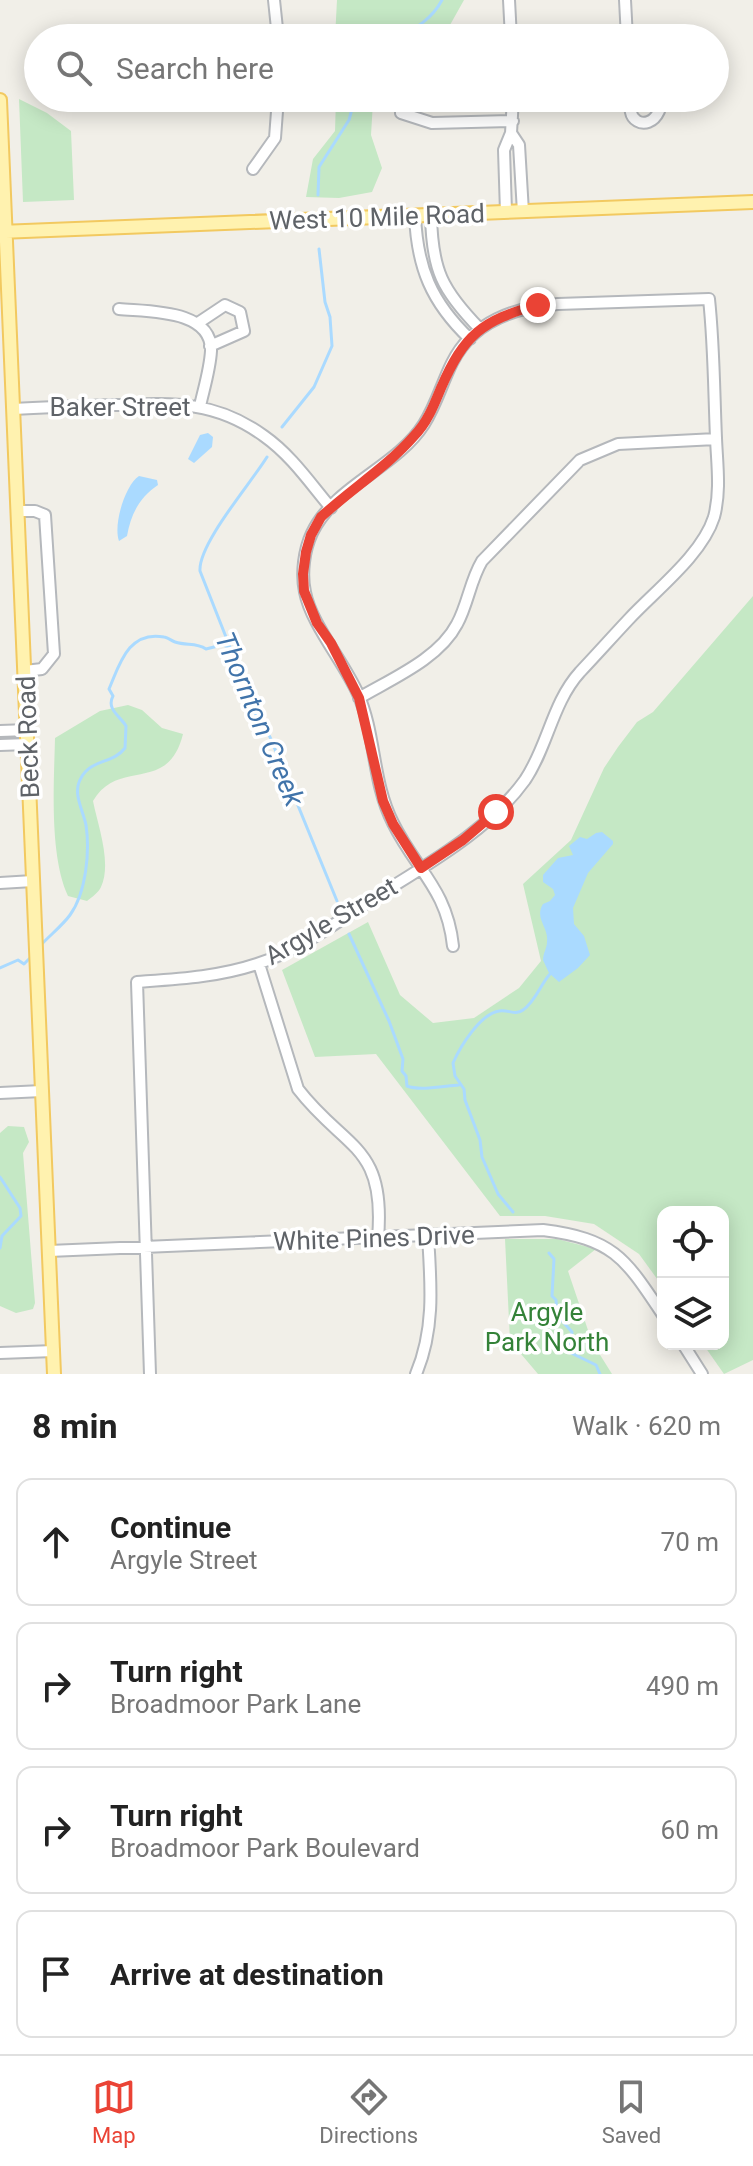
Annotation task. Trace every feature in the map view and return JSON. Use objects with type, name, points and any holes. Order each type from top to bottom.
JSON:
[{"type":"main road","name":"Beck Road","points":[[0,100],[3,232],[14,409],[54,1374]]},
{"type":"main road","name":"West 10 Mile Road","points":[[3,232],[753,202]]},
{"type":"street","points":[[274,0],[277,24]]},
{"type":"street","points":[[509,0],[510,24]]},
{"type":"street","points":[[625,0],[626,24]]},
{"type":"street","points":[[253,169],[275,138],[277,112]]},
{"type":"street","points":[[506,212],[504,150],[512,127],[513,112]]},
{"type":"street","points":[[631,112],[637,121],[646,123],[655,119],[658,112]]},
{"type":"street","points":[[401,113],[432,123],[512,127]]},
{"type":"street","points":[[512,127],[519,145],[523,212]]},
{"type":"street","points":[[415,215],[418,253],[424,276],[449,317],[470,339]]},
{"type":"street","points":[[431,215],[432,252],[437,271],[446,289],[480,329],[453,361],[434,406],[415,436],[321,517],[311,535],[303,574],[304,591],[317,623],[331,643],[359,698],[383,801],[393,824],[443,901],[453,946]]},
{"type":"street","points":[[424,276],[437,271]]},
{"type":"street","name":"Argyle Street","points":[[150,1374],[137,982],[203,976],[259,964],[293,949],[463,840],[496,812],[525,779],[577,675],[668,580],[706,535],[713,518],[717,498],[716,439],[709,299],[538,305],[500,316],[480,329]]},
{"type":"street","points":[[198,323],[225,305],[240,312],[244,331],[210,346]]},
{"type":"street","points":[[119,309],[182,317],[198,323],[205,331],[210,346],[200,406]]},
{"type":"street","name":"Baker Street","points":[[14,409],[158,402],[200,406],[245,423],[265,436],[331,508]]},
{"type":"street","points":[[359,698],[427,656],[446,639],[456,627],[468,600],[474,574],[482,561],[580,460],[618,444],[716,439]]},
{"type":"street","points":[[18,511],[35,511],[45,515],[54,654],[42,669],[25,671]]},
{"type":"street","points":[[0,731],[28,730]]},
{"type":"street","points":[[0,745],[28,744]]},
{"type":"street","points":[[0,883],[33,881]]},
{"type":"street","points":[[259,964],[298,1089],[360,1149],[374,1176],[378,1238]]},
{"type":"street","points":[[0,1093],[42,1091]]},
{"type":"street","name":"White Pines Drive","points":[[49,1251],[543,1230],[574,1234],[602,1244],[620,1257],[657,1307]]},
{"type":"street","points":[[416,1374],[426,1350],[430,1328],[428,1236]]},
{"type":"street","points":[[687,1350],[702,1374]]},
{"type":"street","points":[[0,1353],[54,1351]]},
{"type":"green space","points":[[337,0],[464,0],[451,24],[336,24]]},
{"type":"green space","points":[[19,99],[24,102],[24,112],[45,112],[71,131],[74,200],[23,202]]},
{"type":"green space","points":[[336,112],[372,112],[371,135],[382,168],[372,192],[339,198],[306,197],[313,159],[335,131]]},
{"type":"green space","points":[[753,596],[753,1360],[724,1374],[707,1350],[729,1350],[729,1206],[657,1206],[657,1279],[639,1254],[594,1224],[545,1216],[500,1216],[376,1054],[315,1057],[282,970],[368,922],[400,995],[433,1023],[474,1018],[519,988],[541,961],[523,884],[571,840],[604,768],[637,722],[653,712]]},
{"type":"green space","points":[[128,705],[142,710],[162,728],[183,734],[176,753],[166,764],[116,781],[104,788],[93,801],[105,867],[101,887],[87,901],[68,896],[58,860],[54,818],[55,738],[100,711]]},
{"type":"green space","points":[[8,1126],[24,1127],[29,1142],[23,1153],[35,1303],[33,1309],[16,1313],[0,1306],[0,1133]]},
{"type":"green space","name":"Argyle Park North","points":[[505,1239],[557,1239],[596,1249],[568,1271],[592,1342],[612,1374],[538,1374],[510,1341]]},
{"type":"water","points":[[208,433],[213,437],[212,447],[194,463],[188,459],[200,435]]},
{"type":"water","points":[[139,476],[157,480],[158,485],[141,501],[127,536],[119,541],[122,506],[129,488]]},
{"type":"water","points":[[602,832],[613,844],[588,873],[573,908],[574,924],[584,936],[590,955],[559,982],[549,973],[543,960],[547,937],[540,914],[543,904],[555,895],[553,889],[543,882],[543,875],[558,858],[573,855],[569,846],[580,837],[587,839]]},
{"type":"waterway","name":"Thornton Creek","points":[[421,24],[442,0]]},
{"type":"waterway","name":"Thornton Creek","points":[[318,195],[319,167],[351,112]]},
{"type":"waterway","name":"Thornton Creek","points":[[282,427],[314,387],[332,346],[319,249]]},
{"type":"waterway","name":"Thornton Creek","points":[[267,457],[207,545],[200,571],[237,665],[246,699],[270,737],[337,901]]},
{"type":"waterway","points":[[40,946],[70,915],[83,884],[87,836],[78,796],[81,778],[90,768],[125,748],[126,726],[112,709],[113,696],[109,689],[121,661],[133,644],[152,636],[206,649],[222,645],[230,647]]},
{"type":"waterway","name":"Thornton Creek","points":[[349,934],[389,1021],[403,1059],[402,1071],[407,1086],[459,1085]]},
{"type":"waterway","points":[[0,968],[18,960],[24,964],[33,955]]},
{"type":"waterway","points":[[513,1212],[498,1194],[482,1157],[480,1140],[464,1089],[455,1076],[453,1063],[466,1040],[485,1018],[499,1011],[523,1010],[550,974]]},
{"type":"waterway","points":[[0,1177],[20,1208],[21,1216],[2,1236],[0,1248]]},
{"type":"waterway","name":"Thornton Creek","points":[[549,1253],[554,1259],[552,1296],[556,1300],[557,1315],[572,1332],[569,1352],[596,1365],[600,1374]]},
{"type":"route","points":[[496,812],[463,840],[421,868],[393,824],[383,801],[359,698],[308,604],[303,574],[311,535],[321,517],[415,436],[434,406],[462,347],[480,329],[500,316],[538,305]]}]
